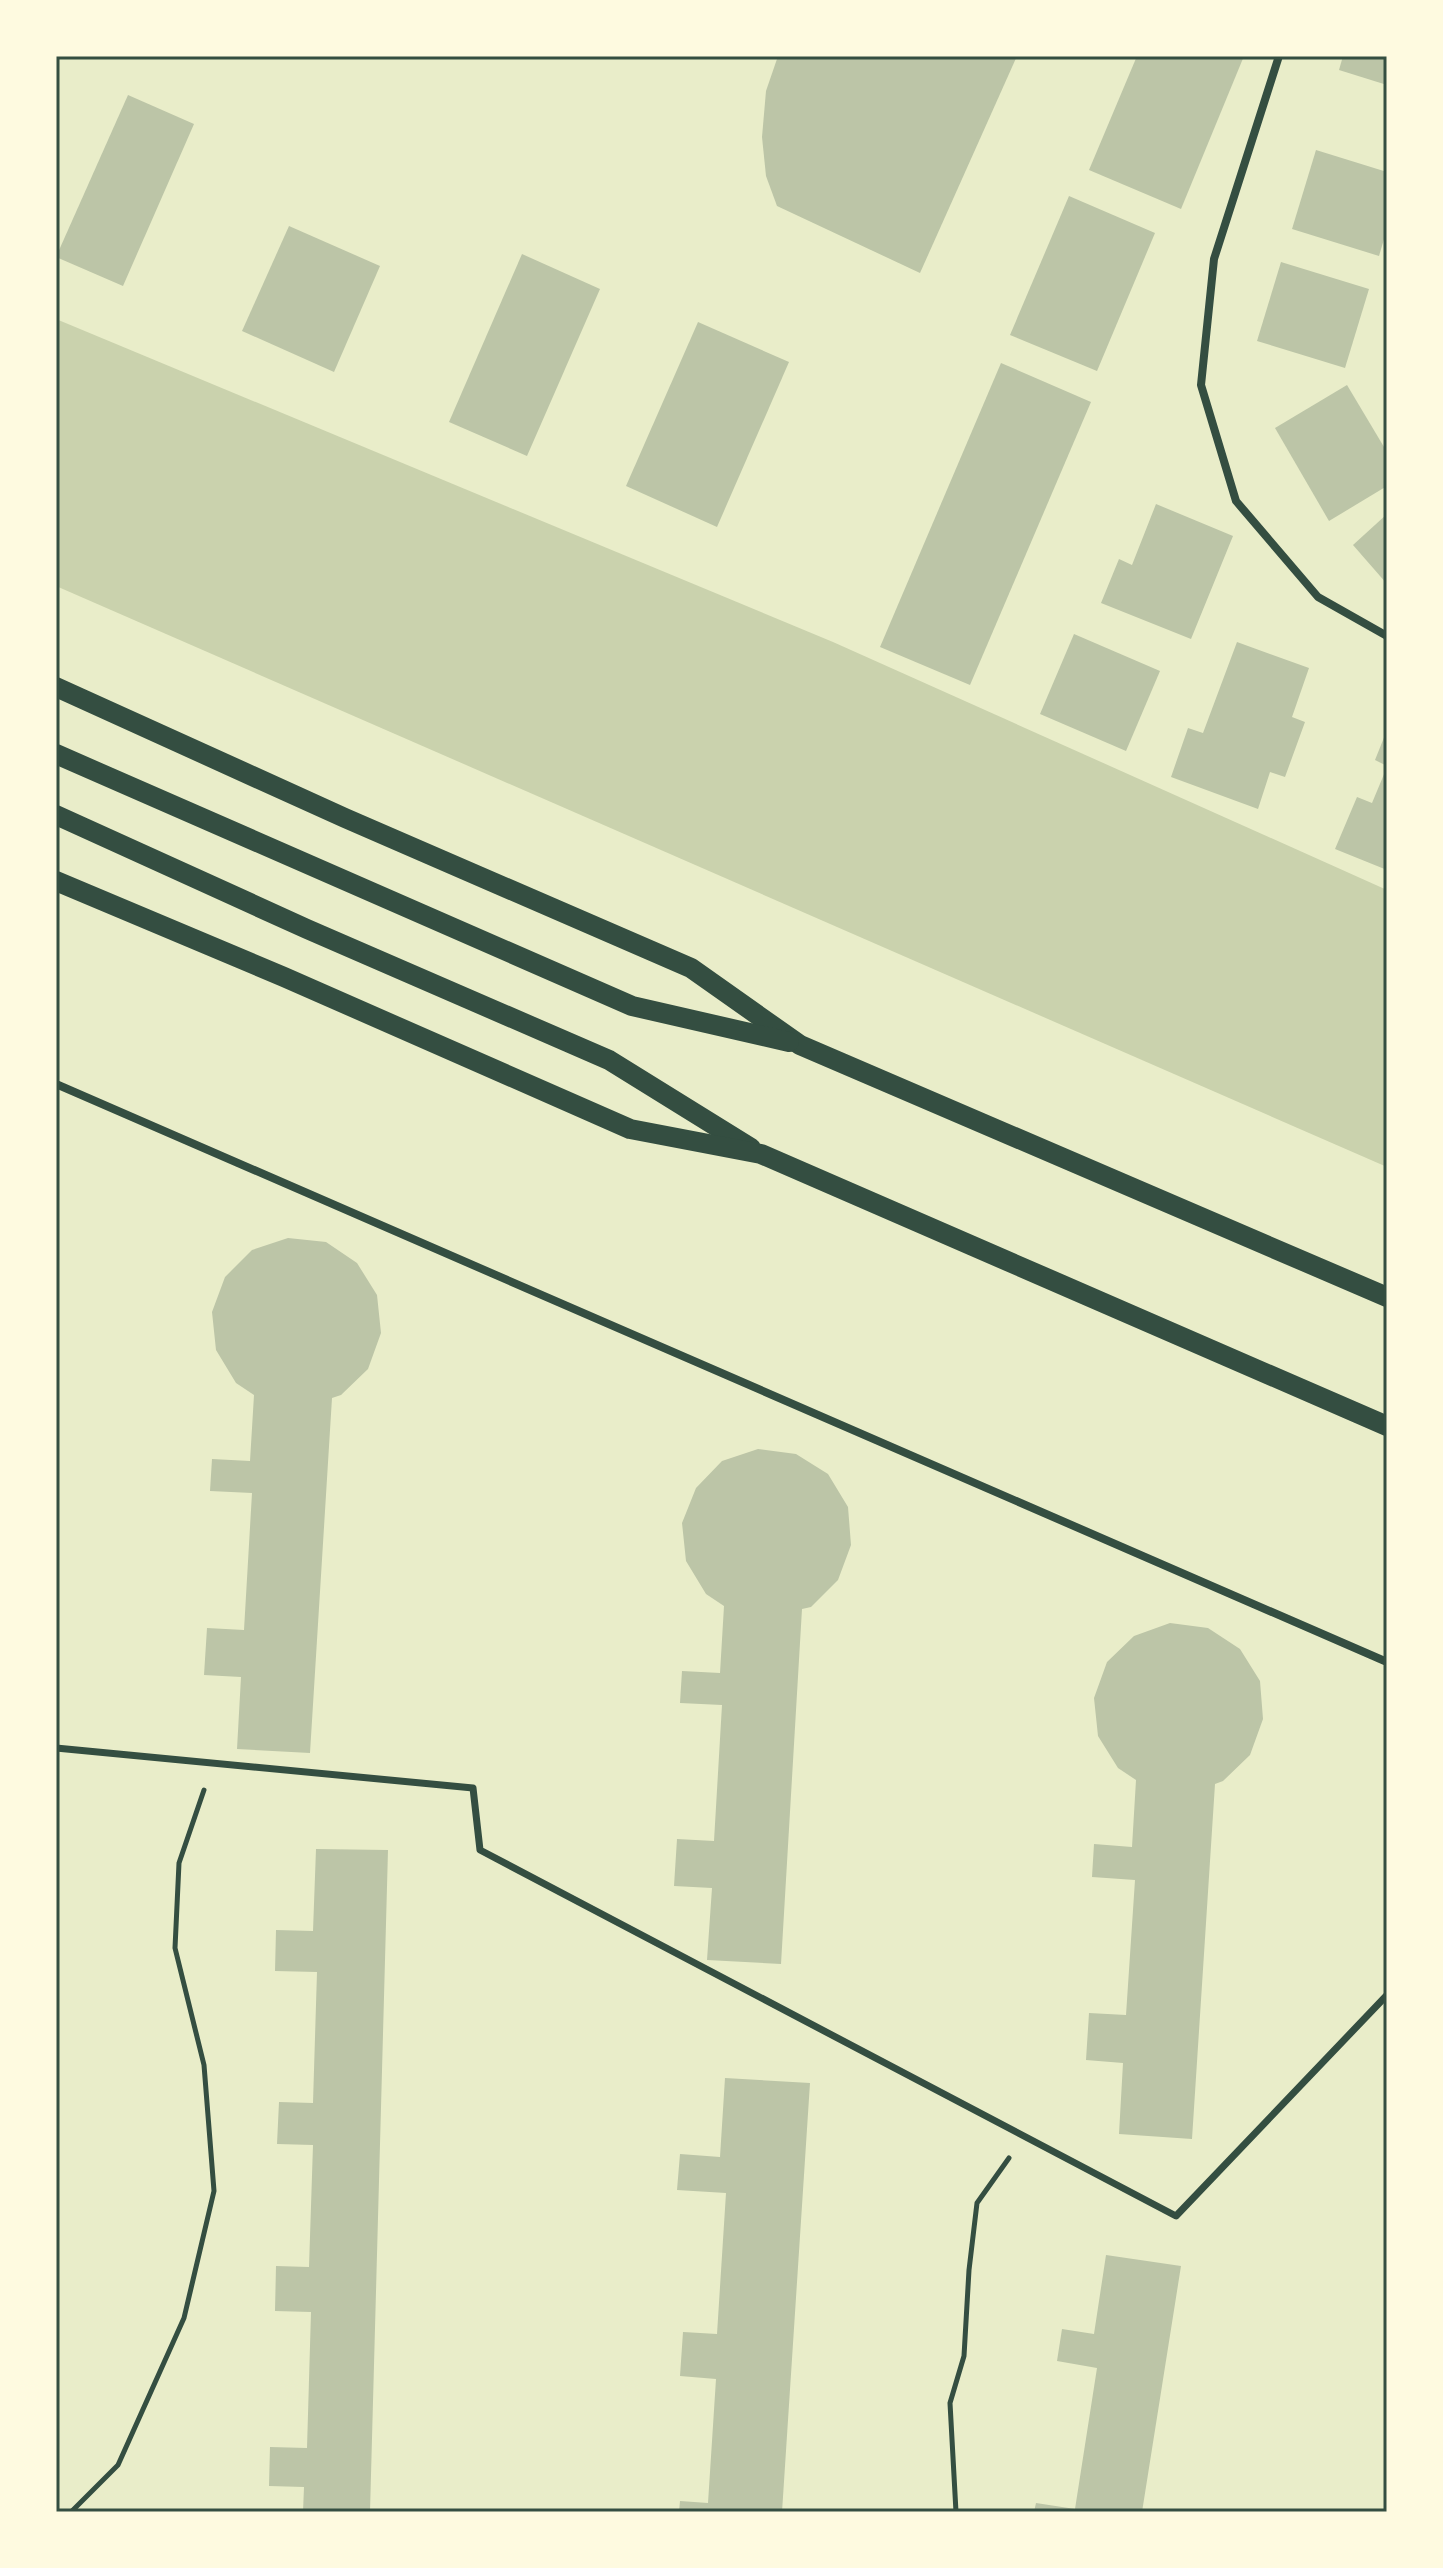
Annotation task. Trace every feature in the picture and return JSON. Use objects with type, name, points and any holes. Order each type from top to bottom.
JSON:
[{"type":"main road","points":[[56,687],[691,968],[800,1045]]},
{"type":"main road","points":[[56,754],[632,1006],[800,1045],[1387,1297]]},
{"type":"main road","points":[[56,815],[307,929],[609,1060],[761,1154],[1387,1426]]},
{"type":"main road","points":[[56,881],[630,1129],[761,1154]]},
{"type":"street","points":[[1279,56],[1214,259],[1201,385],[1236,501],[1318,597],[1387,636]]},
{"type":"street","points":[[56,1084],[1387,1662]]},
{"type":"street","points":[[56,1748],[473,1788],[480,1850],[1176,2216],[1387,1995]]},
{"type":"path","points":[[71,2512],[118,2465],[184,2318],[214,2191],[204,2065],[175,1948],[179,1863],[213,1763]]},
{"type":"path","points":[[956,2512],[950,2403],[964,2356],[977,2203],[1026,2137]]},
{"type":"green space","points":[[56,319],[833,642],[1387,890],[1387,1167],[56,586]]},
{"type":"building","points":[[778,56],[1017,56],[920,273],[777,206],[766,176],[762,137],[766,91]]},
{"type":"building","points":[[1137,56],[1244,56],[1181,209],[1089,170]]},
{"type":"building","points":[[1343,56],[1387,56],[1387,85],[1339,70]]},
{"type":"building","points":[[128,95],[194,124],[123,286],[56,257]]},
{"type":"building","points":[[1316,150],[1387,172],[1387,229],[1379,256],[1292,229]]},
{"type":"building","points":[[1069,196],[1155,233],[1097,371],[1010,335]]},
{"type":"building","points":[[289,226],[380,266],[334,372],[242,331]]},
{"type":"building","points":[[522,254],[600,289],[527,456],[449,422]]},
{"type":"building","points":[[1281,262],[1369,289],[1345,368],[1257,341]]},
{"type":"building","points":[[698,322],[789,362],[717,527],[626,486]]},
{"type":"building","points":[[1001,363],[1091,402],[970,685],[880,647]]},
{"type":"building","points":[[1347,385],[1387,452],[1387,486],[1329,521],[1275,428]]},
{"type":"building","points":[[1156,504],[1233,536],[1191,639],[1101,603],[1119,559],[1132,565]]},
{"type":"building","points":[[1387,514],[1387,584],[1353,545]]},
{"type":"building","points":[[1074,634],[1160,671],[1126,751],[1040,714]]},
{"type":"building","points":[[1237,642],[1309,668],[1292,717],[1305,722],[1285,777],[1270,772],[1258,809],[1171,777],[1188,728],[1203,733]]},
{"type":"building","points":[[1387,730],[1387,766],[1375,760]]},
{"type":"building","points":[[1387,767],[1387,870],[1335,849],[1357,797],[1372,803]]},
{"type":"building","points":[[288,1238],[326,1242],[357,1263],[377,1295],[381,1333],[368,1369],[341,1395],[332,1398],[310,1753],[237,1749],[241,1677],[204,1675],[207,1628],[244,1630],[252,1493],[210,1491],[212,1459],[250,1461],[254,1395],[236,1383],[216,1350],[212,1312],[225,1277],[252,1250]]},
{"type":"building","points":[[758,1449],[796,1454],[828,1474],[848,1507],[851,1545],[838,1580],[811,1607],[802,1609],[781,1964],[707,1960],[712,1888],[674,1886],[677,1839],[714,1841],[722,1705],[680,1703],[682,1671],[720,1673],[724,1606],[706,1594],[686,1561],[682,1523],[696,1488],[722,1461]]},
{"type":"building","points":[[1170,1623],[1208,1628],[1240,1649],[1260,1681],[1263,1719],[1250,1755],[1223,1781],[1215,1784],[1192,2139],[1119,2134],[1123,2063],[1086,2060],[1089,2013],[1126,2015],[1135,1880],[1092,1877],[1094,1844],[1132,1847],[1136,1780],[1118,1768],[1098,1736],[1094,1698],[1107,1662],[1134,1636]]},
{"type":"building","points":[[316,1849],[388,1850],[370,2512],[303,2512],[304,2487],[269,2486],[270,2447],[307,2448],[311,2312],[275,2311],[276,2266],[309,2267],[313,2145],[277,2144],[279,2102],[313,2103],[317,1972],[275,1971],[276,1930],[313,1931]]},
{"type":"building","points":[[725,2078],[810,2083],[782,2512],[679,2512],[680,2501],[708,2503],[716,2379],[680,2376],[683,2332],[717,2334],[726,2193],[677,2190],[680,2154],[720,2157]]},
{"type":"building","points":[[1106,2255],[1181,2266],[1142,2512],[1034,2512],[1036,2503],[1075,2509],[1097,2368],[1057,2361],[1062,2329],[1094,2334]]}]
